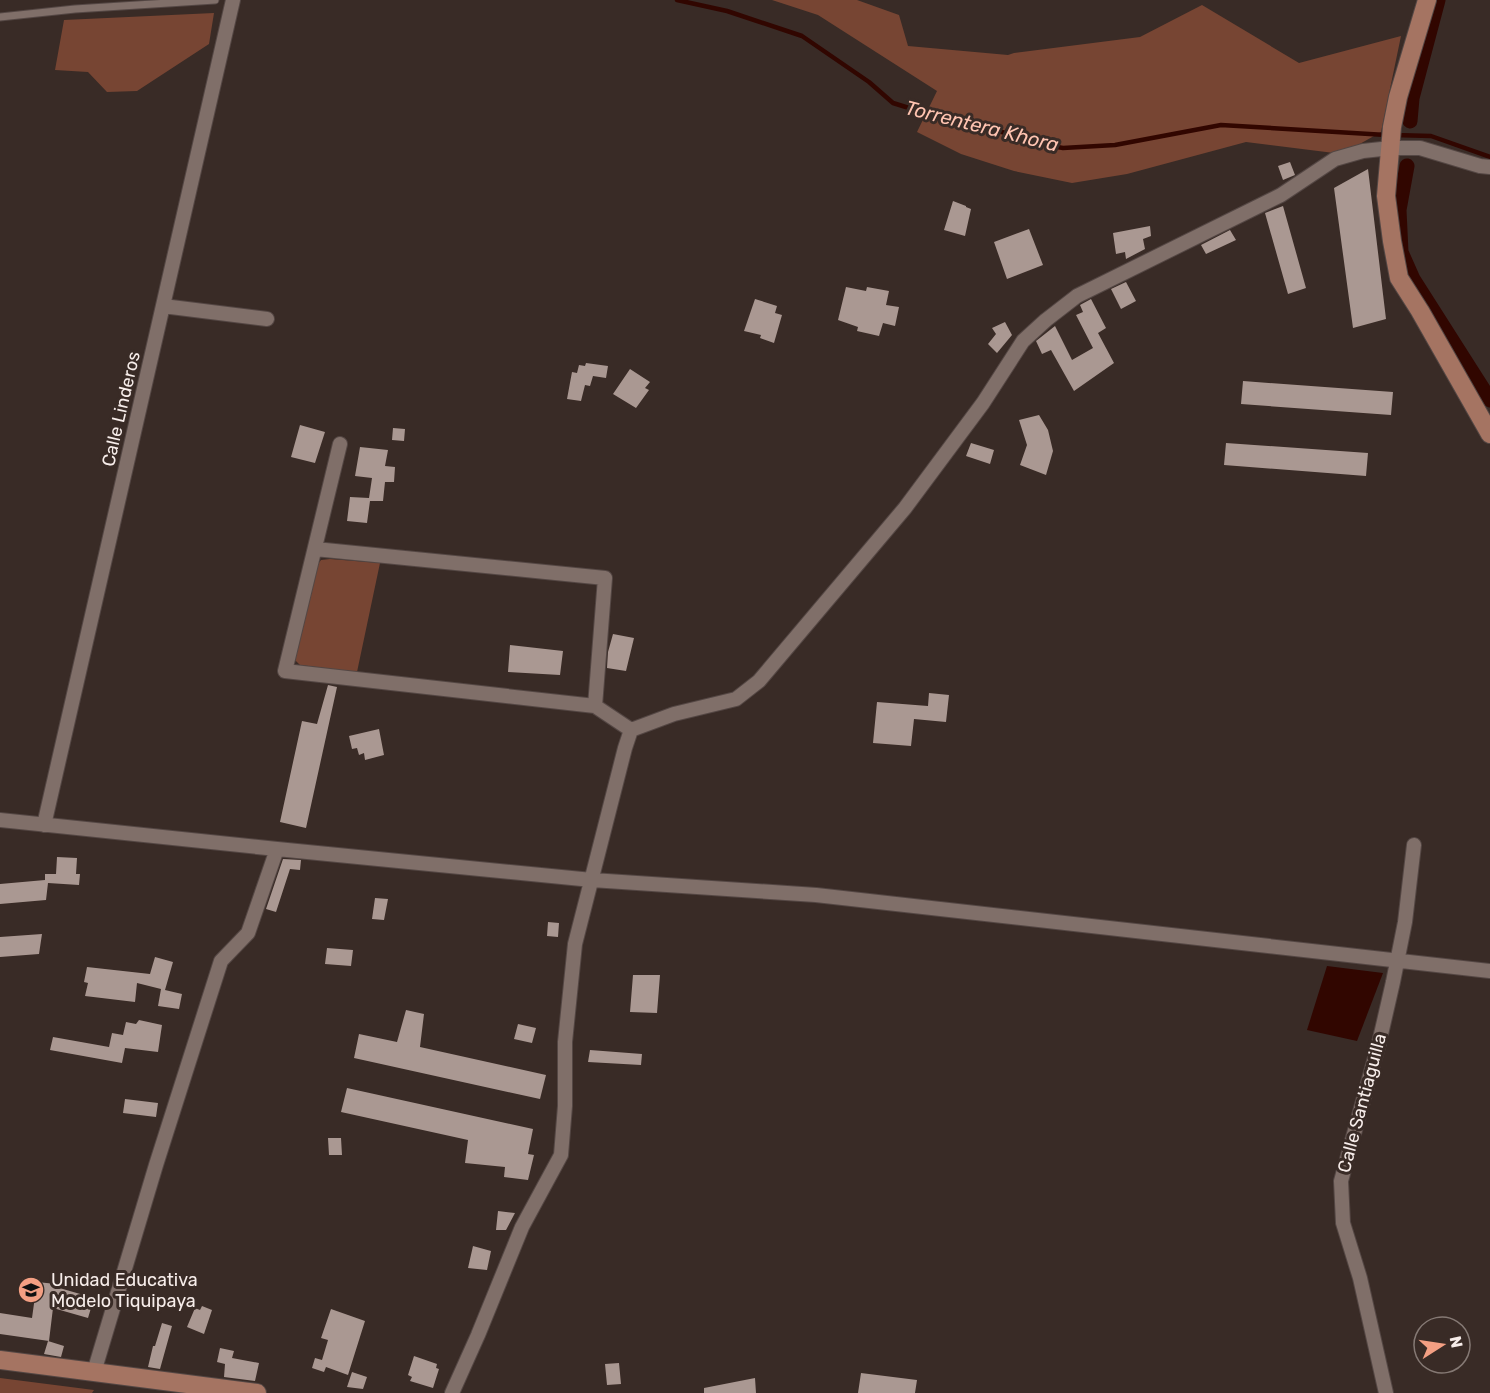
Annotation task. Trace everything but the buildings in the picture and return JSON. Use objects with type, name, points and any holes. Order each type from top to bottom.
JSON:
[{"type":"street","name":"Calle Linderos","points":[[44,825],[233,0]]},
{"type":"street","points":[[1426,0],[1398,97],[1386,196],[1392,241],[1399,278],[1490,434]]},
{"type":"street","points":[[631,730],[674,714],[736,699],[759,681],[905,508],[983,403],[1023,341],[1077,296],[1281,195],[1335,159],[1394,140],[1490,167]]},
{"type":"street","points":[[163,306],[267,319]]},
{"type":"street","points":[[340,444],[285,671],[595,706],[631,730]]},
{"type":"street","points":[[315,549],[605,578],[595,706]]},
{"type":"street","points":[[452,1393],[522,1227],[561,1155],[565,1106],[565,1042],[575,944],[631,730]]},
{"type":"street","points":[[0,820],[592,880],[816,895],[1490,971]]},
{"type":"street","name":"Calle Santiaguilla","points":[[1386,1393],[1359,1278],[1343,1223],[1341,1181],[1379,1043],[1405,922],[1414,845]]},
{"type":"street","points":[[94,1372],[221,961],[248,933],[277,849]]},
{"type":"street","points":[[0,1360],[257,1393]]},
{"type":"lane","points":[[0,17],[75,9],[215,0]]},
{"type":"shaded area","points":[[772,0],[857,0],[899,15],[908,46],[1008,55],[1140,37],[1202,5],[1299,63],[1401,36],[1381,132],[1342,154],[1246,142],[1127,174],[1072,183],[1014,171],[961,154],[917,132],[937,91],[818,15]]},
{"type":"shaded area","points":[[214,13],[209,44],[137,91],[107,92],[88,72],[55,70],[64,20]]},
{"type":"shaded area","points":[[321,560],[380,563],[357,672],[300,665],[295,660],[316,567]]},
{"type":"shaded area","points":[[1327,966],[1383,973],[1357,1041],[1307,1030]]},
{"type":"shaded area","points":[[0,1378],[94,1390],[92,1393],[0,1393]]},
{"type":"waterway","name":"Torrentera Khora","points":[[677,0],[727,11],[802,36],[869,82],[893,103],[925,113],[981,125],[1035,143],[1063,148],[1115,145],[1221,125],[1386,135]]},
{"type":"waterway","points":[[1410,121],[1412,98],[1438,0]]},
{"type":"waterway","name":"Torrentera Khora","points":[[1394,135],[1431,136],[1490,157]]},
{"type":"waterway","points":[[1407,166],[1399,210],[1401,252],[1413,279],[1490,400]]},
{"type":"place","name":"Unidad Educativa Modelo Tiquipaya","points":[[31,1290]]}]
